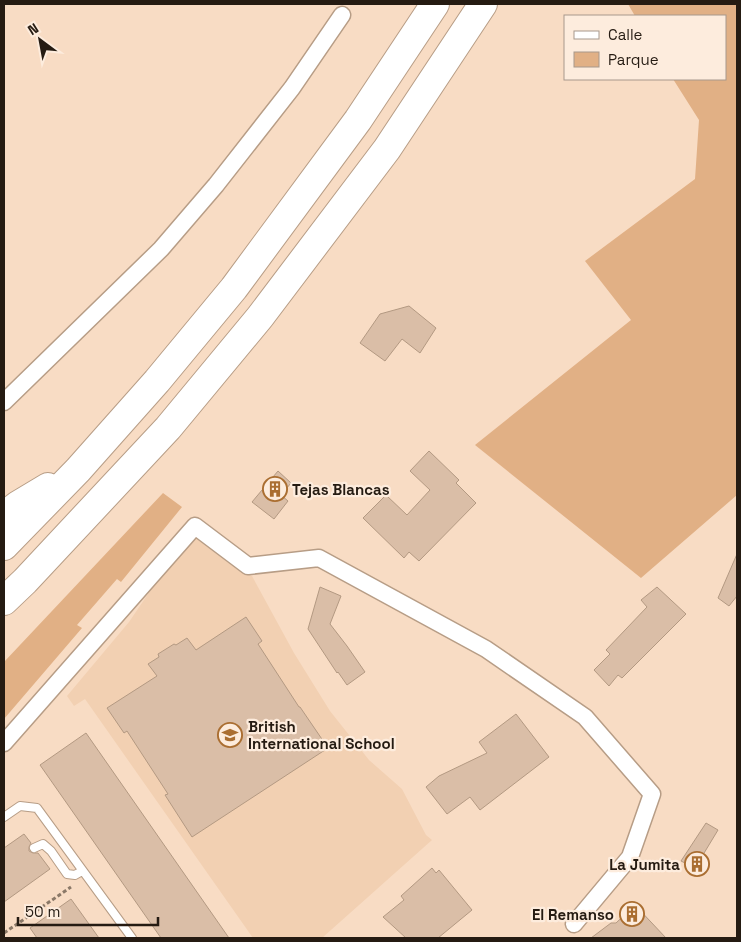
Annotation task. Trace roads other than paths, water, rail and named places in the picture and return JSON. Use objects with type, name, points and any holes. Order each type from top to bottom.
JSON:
[{"type":"highway","points":[[4,546],[78,470],[157,381],[234,288],[358,120],[435,4]]},
{"type":"highway","points":[[4,601],[168,428],[260,317],[387,149],[483,4]]},
{"type":"highway","points":[[4,516],[18,505],[78,470]]},
{"type":"highway","points":[[4,616],[24,581]]},
{"type":"street","points":[[4,402],[161,249],[216,185],[292,88],[342,16]]},
{"type":"street","points":[[4,743],[195,526],[248,566],[319,558],[486,649],[585,716],[652,794],[630,857],[574,924]]},
{"type":"lane","points":[[4,817],[20,806],[37,808],[132,938]]},
{"type":"lane","points":[[34,848],[43,844],[51,850],[67,874],[85,874]]},
{"type":"place","name":"Tejas Blancas","points":[[275,489]]},
{"type":"place","name":"British International School","points":[[230,735]]},
{"type":"place","name":"La Jumita","points":[[697,864]]},
{"type":"place","name":"El Remanso","points":[[632,914]]}]
